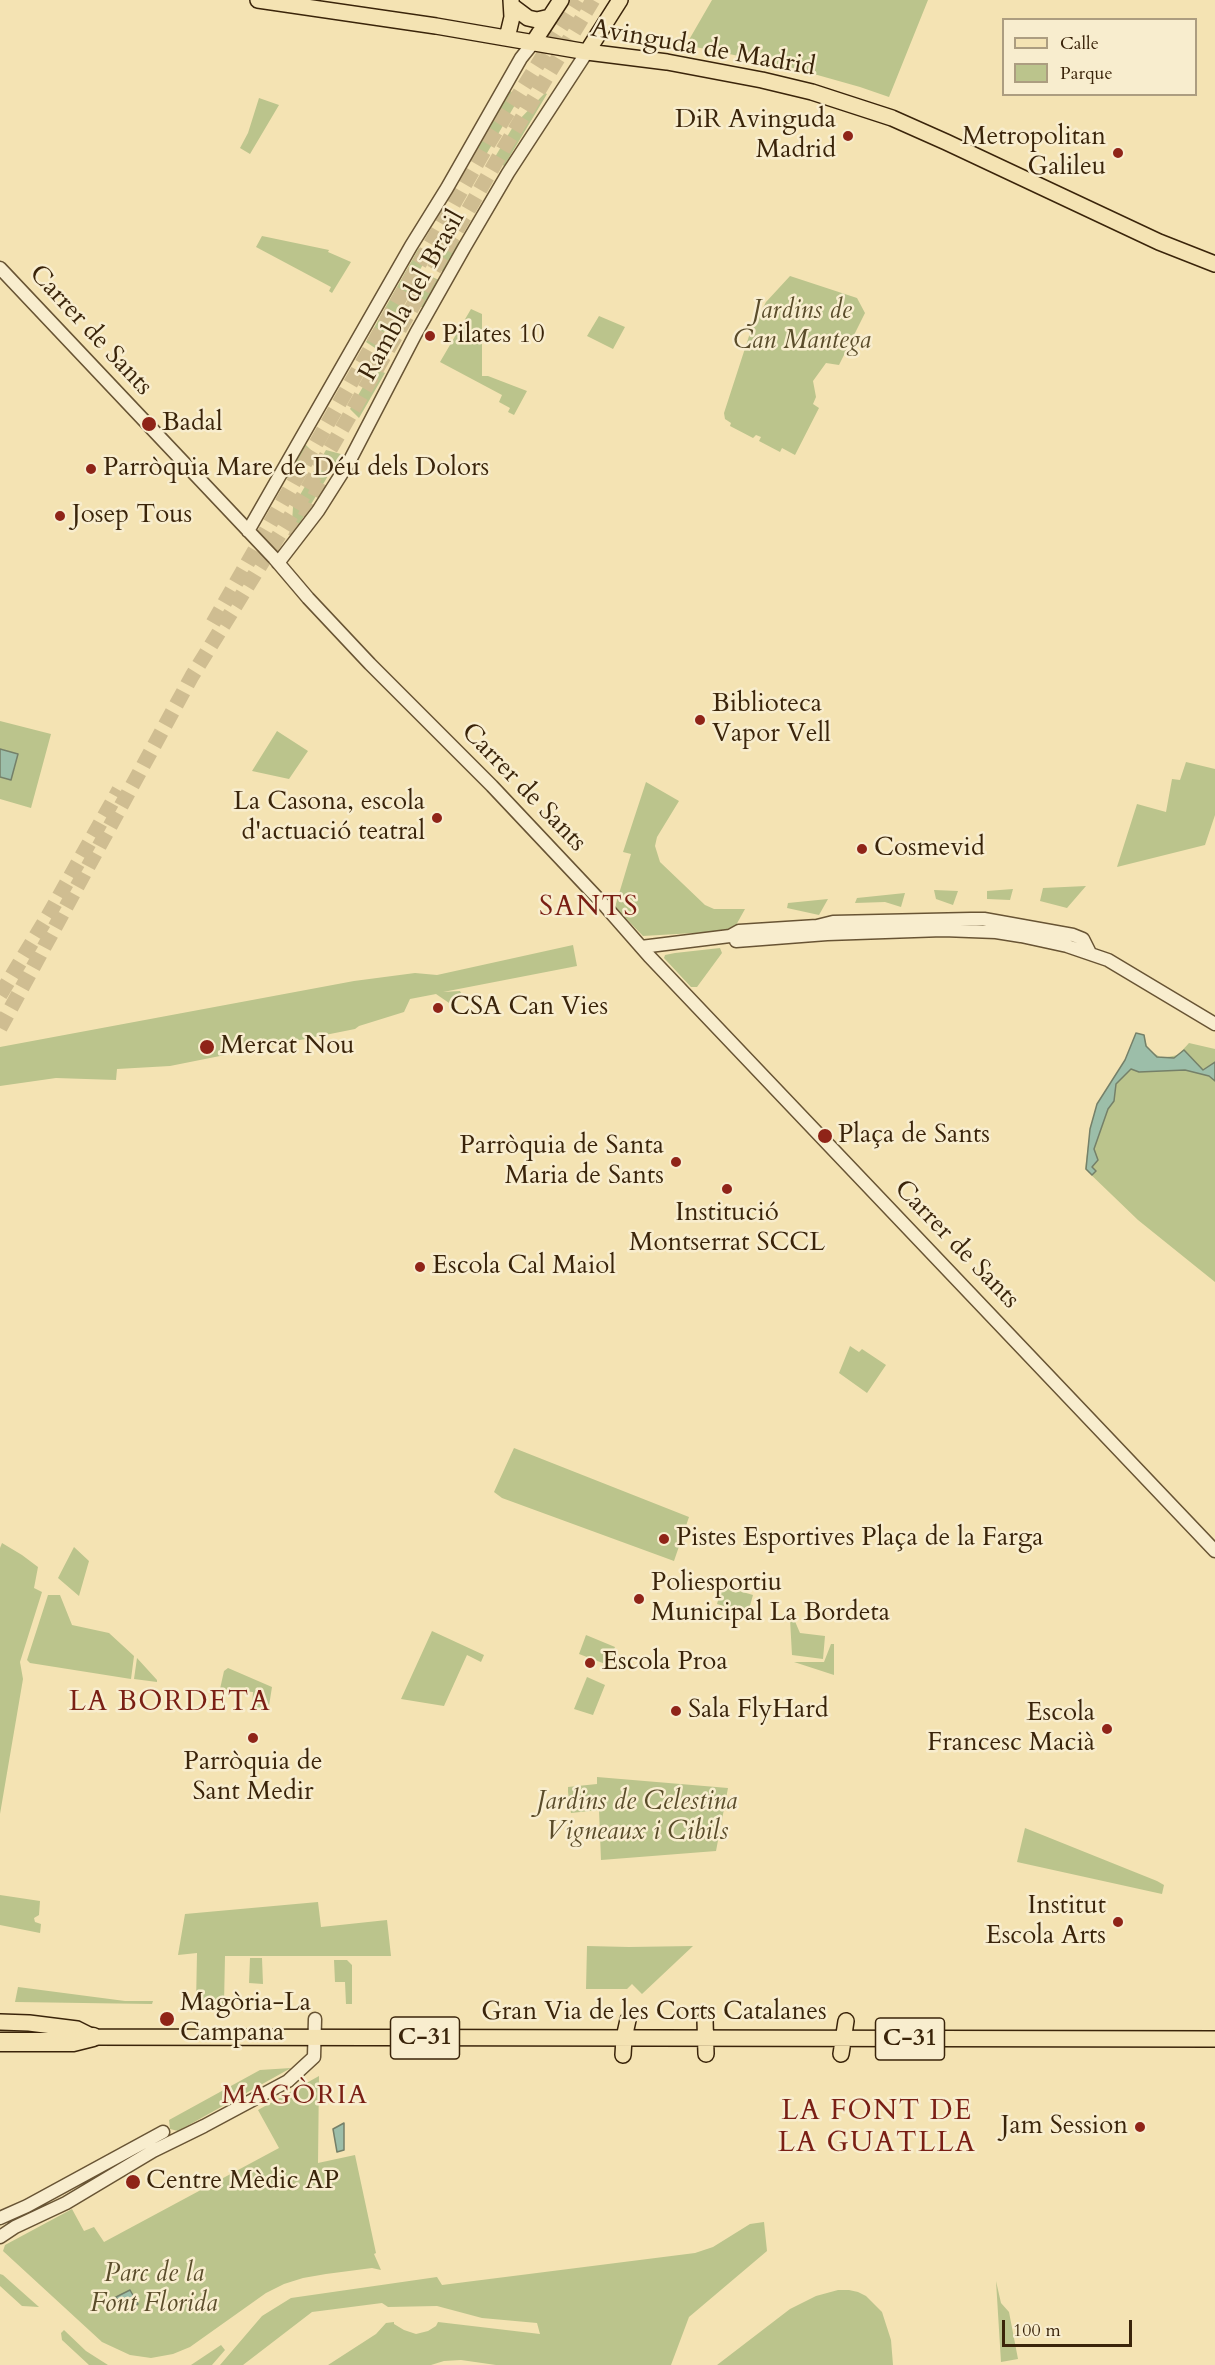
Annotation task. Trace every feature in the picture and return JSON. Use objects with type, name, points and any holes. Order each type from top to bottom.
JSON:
[{"type":"highway","name":"Gran Via de les Corts Catalanes","points":[[0,2033],[45,2033],[93,2037]]},
{"type":"highway","name":"Gran Via de les Corts Catalanes","points":[[0,2042],[73,2042],[93,2037]]},
{"type":"main road","name":"Avinguda de Madrid","points":[[258,0],[346,12],[587,52],[667,62],[746,76],[848,102],[892,118],[1159,242],[1215,264]]},
{"type":"main road","points":[[533,43],[561,0]]},
{"type":"main road","points":[[587,52],[620,0]]},
{"type":"main road","points":[[507,38],[512,23],[512,3]]},
{"type":"main road","points":[[512,3],[528,18],[537,20],[550,17]]},
{"type":"main road","points":[[623,2055],[628,2020]]},
{"type":"main road","points":[[705,2020],[706,2054]]},
{"type":"main road","points":[[841,2054],[846,2021]]},
{"type":"main road","points":[[0,2022],[77,2029],[93,2037],[79,2047],[6,2049],[0,2053]]},
{"type":"main road","name":"Gran Via de les Corts Catalanes","points":[[93,2037],[1208,2039]]},
{"type":"main road","points":[[1208,2039],[1215,2051]]},
{"type":"street","name":"Rambla del Brasil","points":[[248,531],[411,246],[521,58],[533,43]]},
{"type":"street","name":"Rambla del Brasil","points":[[278,563],[318,511],[349,462],[416,333],[492,199],[587,52]]},
{"type":"street","name":"Carrer de Sants","points":[[0,268],[278,563],[308,598],[492,786],[641,947],[1215,1551]]},
{"type":"street","points":[[641,947],[730,936],[739,930],[817,926],[833,922],[971,919],[1069,934],[1083,939],[1090,953]]},
{"type":"street","points":[[736,941],[827,934],[943,930],[1011,934],[1090,953],[1122,967],[1215,1024]]},
{"type":"street","points":[[0,2237],[15,2227],[66,2203],[153,2151],[274,2090],[301,2071],[315,2054],[315,2019]]},
{"type":"street","points":[[0,2218],[27,2206],[163,2132]]},
{"type":"green space","points":[[712,0],[928,0],[889,97],[782,65],[686,45]]},
{"type":"green space","points":[[509,90],[519,98],[483,160],[471,158]]},
{"type":"green space","points":[[545,93],[547,94],[504,166],[495,157],[514,125]]},
{"type":"green space","points":[[259,98],[279,105],[250,154],[240,148],[248,133]]},
{"type":"green space","points":[[262,236],[329,250],[328,252],[351,262],[332,293],[329,291],[331,287],[256,247]]},
{"type":"green space","points":[[448,239],[461,242],[444,272],[433,266]]},
{"type":"green space","points":[[419,248],[429,254],[375,348],[366,342]]},
{"type":"green space","points":[[428,275],[441,281],[425,309],[413,302]]},
{"type":"green space","name":"Jardins de Can Mantega","points":[[790,276],[857,298],[865,313],[839,365],[826,363],[813,381],[816,397],[813,404],[819,408],[795,455],[782,448],[780,452],[759,441],[761,437],[756,435],[753,438],[730,426],[731,423],[725,419],[724,413],[750,333],[766,302]]},
{"type":"green space","points":[[471,309],[482,314],[482,376],[488,376],[527,391],[514,415],[508,412],[510,408],[499,402],[502,395],[440,362]]},
{"type":"green space","points":[[599,316],[625,327],[613,349],[587,336]]},
{"type":"green space","points":[[374,368],[385,373],[359,418],[350,409]]},
{"type":"green space","points":[[304,443],[314,453],[296,483],[284,476]]},
{"type":"green space","points":[[326,450],[341,454],[291,538],[293,507]]},
{"type":"green space","points":[[0,721],[51,734],[31,808],[0,799]]},
{"type":"green space","points":[[277,731],[308,751],[289,779],[252,771]]},
{"type":"green space","points":[[1186,762],[1215,769],[1215,815],[1205,845],[1117,867],[1137,804],[1166,812],[1172,779],[1180,780]]},
{"type":"green space","points":[[646,782],[679,801],[657,837],[655,846],[660,862],[705,905],[714,909],[745,909],[735,927],[728,931],[643,936],[615,907],[631,854],[623,852]]},
{"type":"green space","points":[[1086,886],[1067,908],[1040,901],[1043,888]]},
{"type":"green space","points":[[1013,889],[1010,900],[987,899],[987,891]]},
{"type":"green space","points":[[934,890],[958,891],[953,905],[936,899]]},
{"type":"green space","points":[[905,893],[901,907],[885,902],[855,903],[857,898]]},
{"type":"green space","points":[[828,899],[819,915],[787,908],[788,903]]},
{"type":"green space","points":[[573,945],[577,966],[443,992],[460,991],[461,993],[452,1005],[436,994],[410,999],[404,1012],[355,1029],[170,1066],[117,1069],[116,1080],[56,1078],[0,1086],[0,1047],[354,981],[415,973],[437,975]]},
{"type":"green space","points":[[720,948],[722,953],[697,987],[691,987],[664,958],[665,955],[675,953]]},
{"type":"green space","points":[[1136,1033],[1144,1035],[1148,1050],[1162,1058],[1178,1055],[1189,1043],[1215,1049],[1215,1282],[1138,1220],[1085,1169],[1090,1129],[1097,1104],[1125,1060]]},
{"type":"green space","points":[[850,1346],[859,1352],[862,1349],[886,1365],[867,1393],[839,1373]]},
{"type":"green space","points":[[514,1448],[689,1517],[674,1561],[502,1498],[494,1492]]},
{"type":"green space","points":[[2,1543],[38,1567],[34,1588],[42,1592],[20,1662],[23,1679],[0,1814],[0,1548]]},
{"type":"green space","points":[[74,1547],[89,1561],[79,1596],[58,1578]]},
{"type":"green space","points":[[722,1586],[753,1595],[748,1613],[717,1604]]},
{"type":"green space","points":[[48,1595],[60,1595],[72,1625],[109,1633],[134,1656],[131,1679],[30,1663],[27,1660]]},
{"type":"green space","points":[[790,1619],[794,1619],[800,1633],[825,1636],[823,1659],[792,1655]]},
{"type":"green space","points":[[432,1631],[484,1655],[481,1662],[467,1655],[444,1706],[401,1699]]},
{"type":"green space","points":[[586,1635],[615,1647],[608,1665],[579,1654]]},
{"type":"green space","points":[[831,1644],[834,1644],[834,1675],[794,1662],[824,1662]]},
{"type":"green space","points":[[137,1658],[157,1680],[157,1682],[134,1679]]},
{"type":"green space","points":[[228,1668],[272,1687],[268,1712],[252,1708],[253,1692],[220,1689],[224,1671]]},
{"type":"green space","points":[[587,1677],[605,1685],[593,1715],[574,1709]]},
{"type":"green space","name":"Jardins de Celestina Vigneaux i Cibils","points":[[597,1777],[728,1788],[716,1851],[601,1860],[599,1810],[571,1813],[568,1792],[568,1787],[597,1784]]},
{"type":"green space","points":[[1025,1828],[1157,1881],[1164,1885],[1162,1894],[1017,1862]]},
{"type":"green space","points":[[0,1895],[40,1901],[39,1915],[34,1918],[35,1922],[41,1924],[40,1933],[0,1925]]},
{"type":"green space","points":[[318,1902],[321,1927],[387,1920],[391,1956],[225,1956],[224,2004],[196,2004],[197,1953],[178,1955],[185,1914]]},
{"type":"green space","points":[[587,1946],[693,1946],[642,1994],[632,1984],[627,1989],[586,1989]]},
{"type":"green space","points":[[250,1958],[262,1958],[263,1984],[249,1983]]},
{"type":"green space","points":[[334,1960],[347,1960],[352,1965],[352,2004],[346,2004],[345,1982],[335,1982]]},
{"type":"green space","points":[[18,1987],[125,2001],[153,2001],[152,2004],[15,2002]]},
{"type":"green space","points":[[291,2068],[178,2131],[170,2129],[169,2120],[260,2070]]},
{"type":"green space","name":"Parc de la Font Florida","points":[[319,2076],[318,2163],[355,2155],[376,2253],[374,2254],[381,2270],[372,2268],[326,2274],[284,2284],[266,2293],[190,2347],[173,2354],[151,2358],[130,2355],[102,2342],[3,2251],[5,2245],[72,2209],[84,2231],[94,2227],[104,2242],[279,2148],[258,2110]]},
{"type":"green space","points":[[764,2222],[767,2251],[689,2317],[671,2365],[496,2365],[461,2360],[444,2361],[431,2365],[328,2365],[376,2334],[386,2323],[394,2322],[404,2330],[416,2334],[428,2331],[438,2322],[540,2334],[537,2323],[482,2318],[437,2306],[388,2307],[382,2303],[312,2312],[243,2365],[220,2365],[262,2316],[291,2298],[437,2277],[442,2285],[695,2253],[713,2247],[750,2224]]},
{"type":"green space","points":[[0,2274],[39,2307],[22,2306],[0,2286]]},
{"type":"green space","points":[[996,2281],[1001,2303],[1009,2312],[1018,2359],[1001,2362]]},
{"type":"green space","points":[[838,2290],[849,2290],[866,2296],[882,2312],[891,2340],[893,2365],[717,2365],[790,2309],[816,2296]]},
{"type":"green space","points":[[64,2330],[86,2351],[108,2365],[89,2365],[62,2340],[61,2333]]},
{"type":"green space","points":[[221,2345],[225,2350],[212,2365],[191,2365]]},
{"type":"shaded area","points":[[0,749],[18,754],[11,780],[0,777]]},
{"type":"shaded area","points":[[1136,1033],[1144,1035],[1146,1046],[1157,1057],[1174,1058],[1184,1050],[1203,1070],[1215,1062],[1215,1081],[1209,1076],[1185,1070],[1139,1072],[1131,1069],[1116,1084],[1114,1101],[1108,1109],[1094,1149],[1098,1160],[1092,1167],[1096,1171],[1092,1175],[1086,1169],[1090,1129],[1097,1104],[1125,1060]]},
{"type":"shaded area","points":[[344,2123],[344,2150],[337,2152],[333,2129]]},
{"type":"shaded area","points":[[130,2290],[138,2304],[124,2310],[116,2297]]},
{"type":"tunnel","points":[[213,623],[488,144],[578,0]]},
{"type":"tunnel","points":[[0,1028],[192,676],[305,493],[504,148],[593,0]]},
{"type":"tunnel","points":[[295,538],[323,478]]},
{"type":"tunnel","points":[[0,995],[48,916],[119,790]]},
{"type":"place","name":"DiR Avinguda Madrid","points":[[848,136]]},
{"type":"place","name":"Metropolitan Galileu","points":[[1118,153]]},
{"type":"place","name":"Pilates 10","points":[[430,336]]},
{"type":"place","name":"Badal","points":[[149,424]]},
{"type":"place","name":"Parròquia Mare de Déu dels Dolors","points":[[91,469]]},
{"type":"place","name":"Josep Tous","points":[[60,516]]},
{"type":"place","name":"Biblioteca Vapor Vell","points":[[700,720]]},
{"type":"place","name":"La Casona, escola d'actuació teatral","points":[[437,818]]},
{"type":"place","name":"Cosmevid","points":[[862,849]]},
{"type":"place","name":"CSA Can Vies","points":[[438,1008]]},
{"type":"place","name":"Mercat Nou","points":[[207,1047]]},
{"type":"place","name":"Plaça de Sants","points":[[825,1136]]},
{"type":"place","name":"Parròquia de Santa Maria de Sants","points":[[676,1162]]},
{"type":"place","name":"Institució Montserrat SCCL","points":[[727,1189]]},
{"type":"place","name":"Escola Cal Maiol","points":[[420,1267]]},
{"type":"place","name":"Pistes Esportives Plaça de la Farga","points":[[664,1539]]},
{"type":"place","name":"Poliesportiu Municipal La Bordeta","points":[[639,1599]]},
{"type":"place","name":"Escola Proa","points":[[590,1663]]},
{"type":"place","name":"Sala FlyHard","points":[[676,1711]]},
{"type":"place","name":"Escola Francesc Macià","points":[[1107,1729]]},
{"type":"place","name":"Parròquia de Sant Medir","points":[[253,1738]]},
{"type":"place","name":"Institut Escola Arts","points":[[1118,1922]]},
{"type":"place","name":"Magòria-La Campana","points":[[167,2019]]},
{"type":"place","name":"Jam Session","points":[[1140,2127]]},
{"type":"place","name":"Centre Mèdic AP","points":[[133,2182]]},
{"type":"district","name":"SANTS","points":[[589,909]]},
{"type":"district","name":"LA BORDETA","points":[[170,1704]]},
{"type":"district","name":"MAGÒRIA","points":[[295,2097]]},
{"type":"district","name":"LA FONT DE LA GUATLLA","points":[[877,2129]]}]
